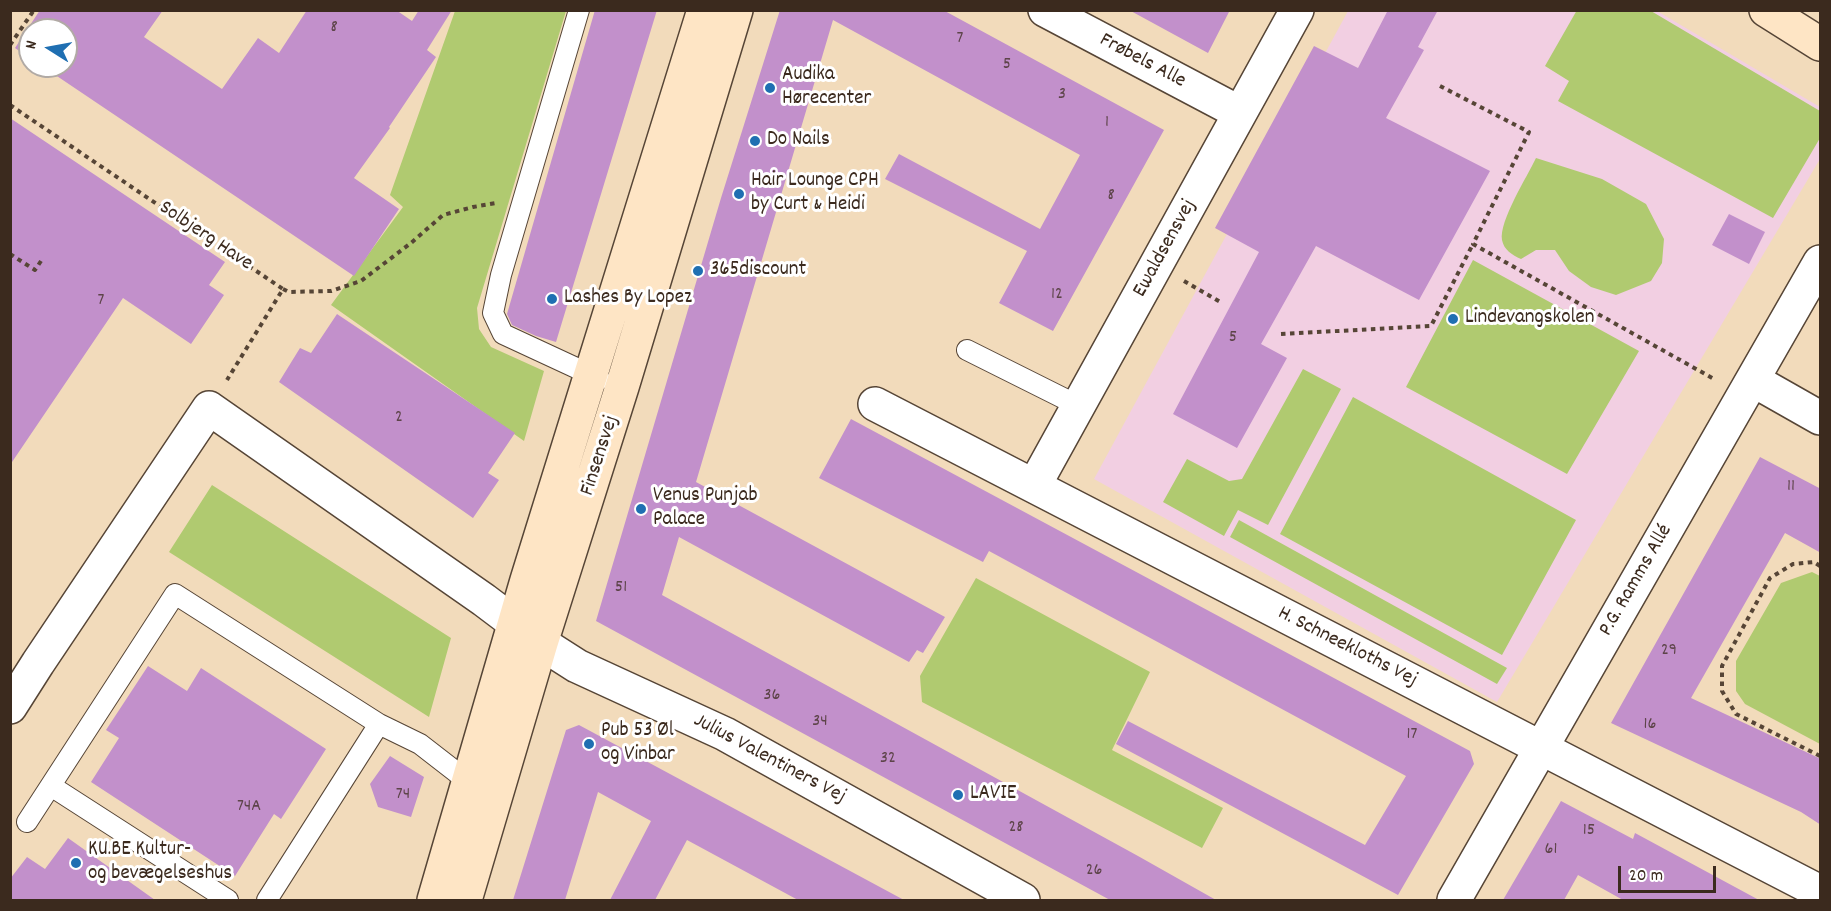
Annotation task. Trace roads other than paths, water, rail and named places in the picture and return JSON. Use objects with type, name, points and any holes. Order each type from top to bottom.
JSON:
[{"type":"street","name":"Finsensvej","points":[[434,900],[514,624],[704,10]]},
{"type":"street","name":"Finsensvej","points":[[465,900],[541,643],[622,387],[736,10]]},
{"type":"street","name":"Frøbels Alle","points":[[1045,10],[1240,113]]},
{"type":"street","name":"Ewaldsensvej","points":[[1034,486],[1297,10]]},
{"type":"street","points":[[1766,10],[1821,44]]},
{"type":"street","name":"P.G. Ramms Allé","points":[[1454,900],[1821,262]]},
{"type":"street","points":[[1749,387],[1821,418]]},
{"type":"street","name":"H. Schneekloths Vej","points":[[874,404],[1821,892]]},
{"type":"street","points":[[10,706],[209,408],[484,600],[514,624]]},
{"type":"street","name":"Julius Valentiners Vej","points":[[514,624],[577,666],[725,734],[1023,900]]},
{"type":"lane","points":[[579,10],[501,276],[494,313],[503,334],[591,376],[622,387]]},
{"type":"lane","points":[[967,350],[1079,406]]},
{"type":"lane","points":[[27,822],[175,594],[379,724],[420,744],[469,782]]},
{"type":"lane","points":[[267,900],[379,724]]},
{"type":"lane","points":[[51,786],[205,894],[228,900]]},
{"type":"place","name":"Audika Hørecenter","points":[[770,88]]},
{"type":"place","name":"Do Nails","points":[[755,141]]},
{"type":"place","name":"Hair Lounge CPH by Curt & Heidi","points":[[739,194]]},
{"type":"place","name":"365discount","points":[[698,271]]},
{"type":"place","name":"Lashes By Lopez","points":[[552,299]]},
{"type":"place","name":"Lindevangskolen","points":[[1453,319]]},
{"type":"place","name":"Venus Punjab Palace","points":[[641,509]]},
{"type":"place","name":"Pub 53 Øl og Vinbar","points":[[589,744]]},
{"type":"place","name":"LAVIE","points":[[958,795]]},
{"type":"place","name":"KU.BE Kultur- og bevægelseshus","points":[[76,863]]}]
